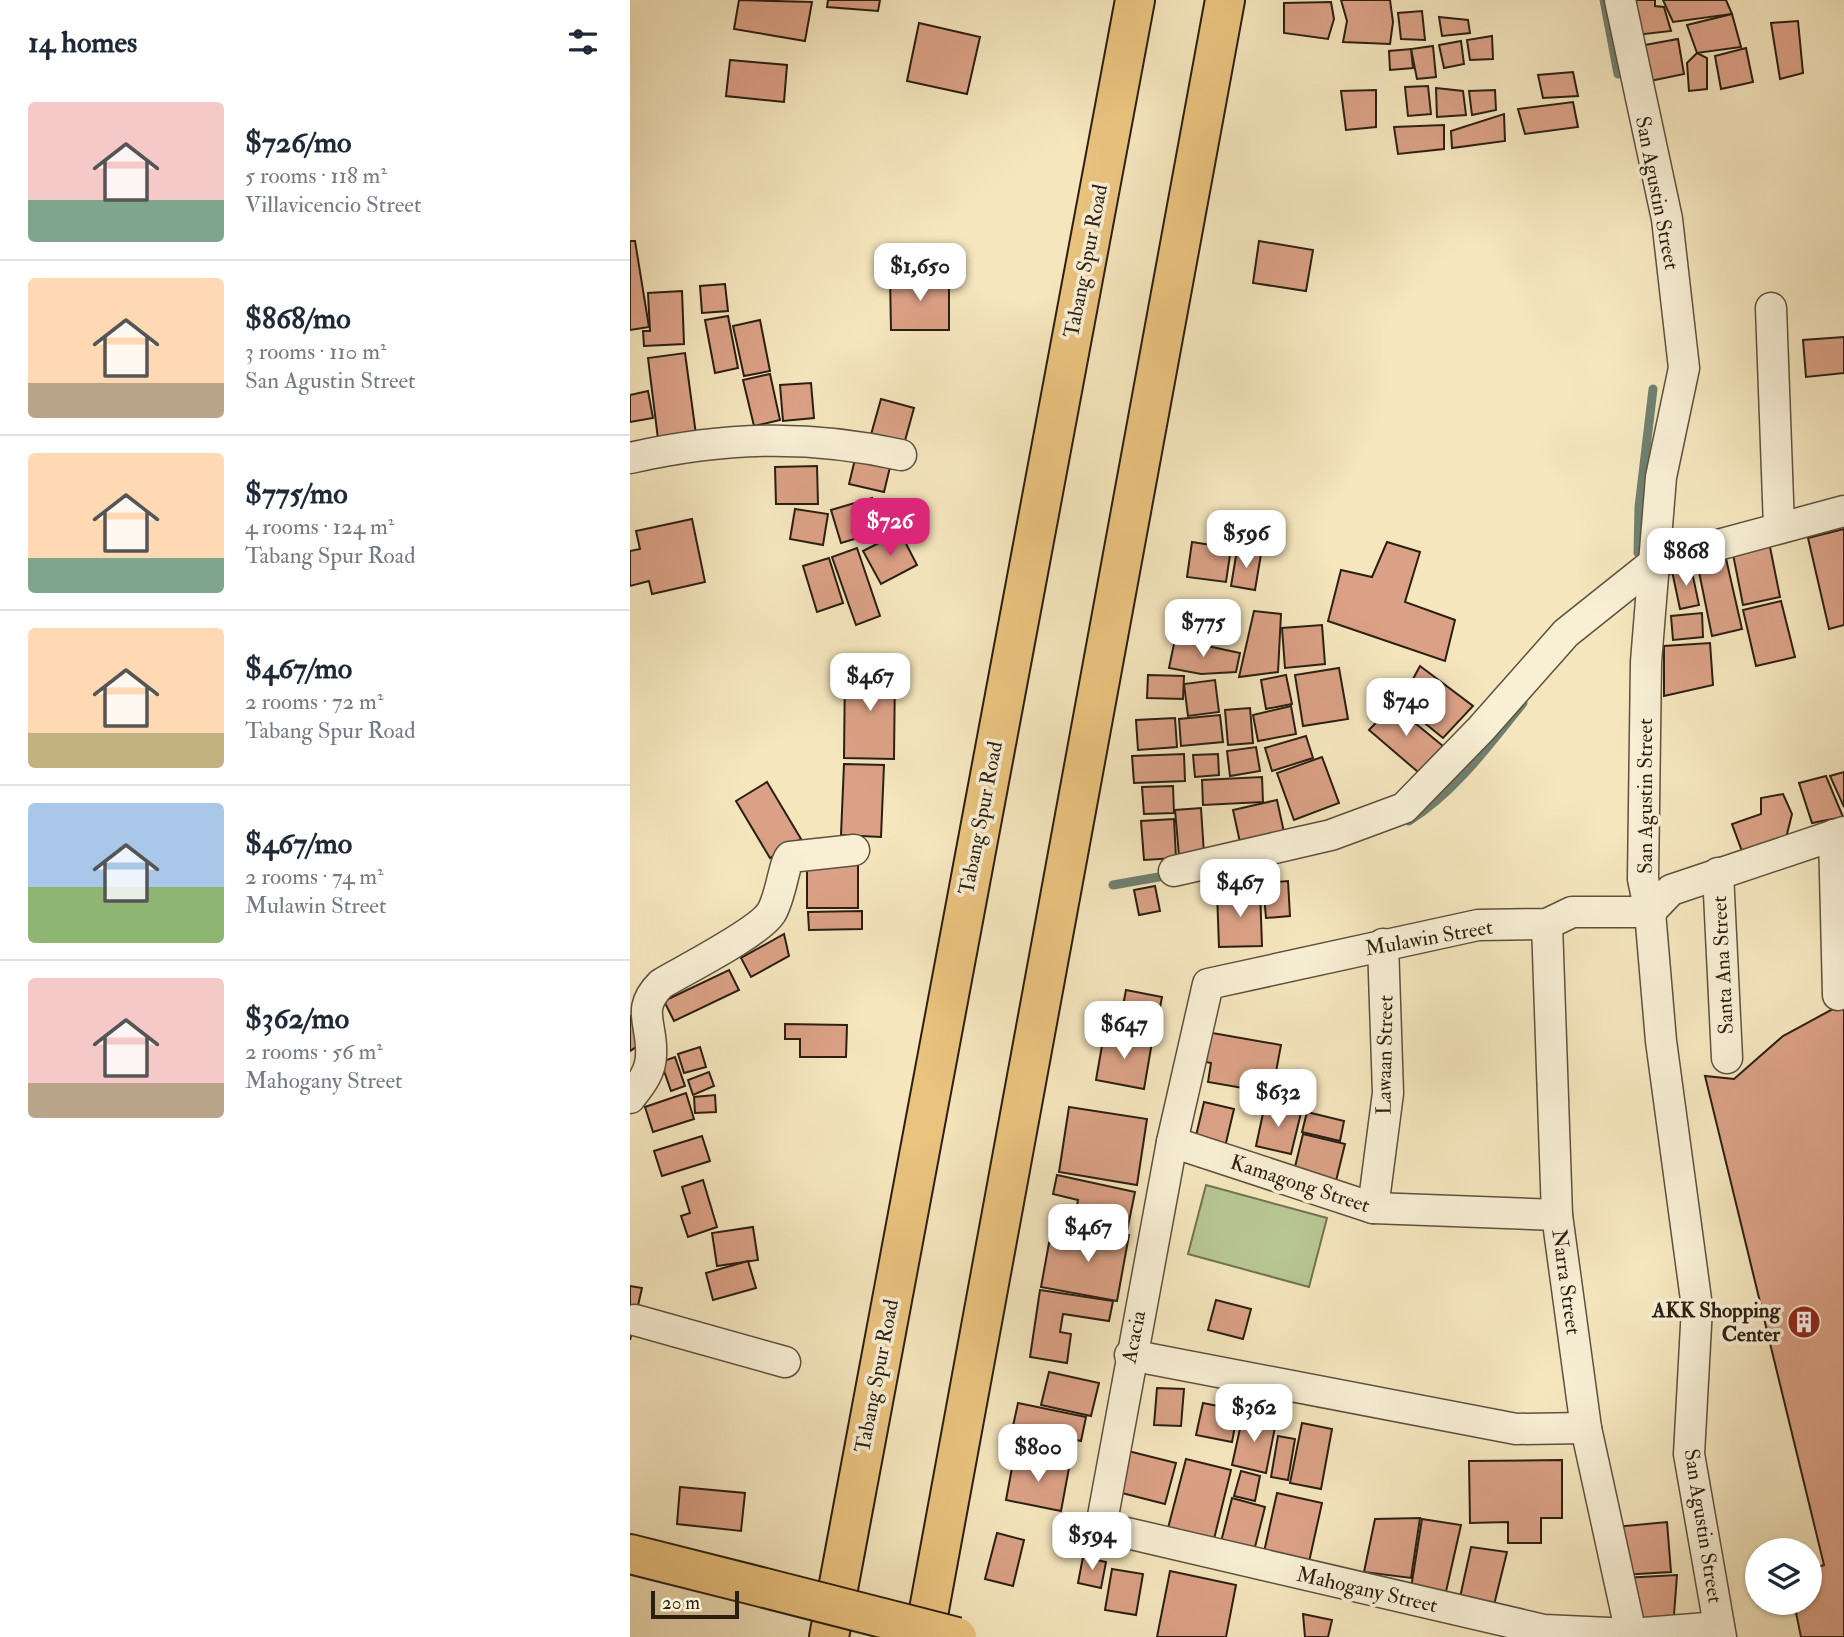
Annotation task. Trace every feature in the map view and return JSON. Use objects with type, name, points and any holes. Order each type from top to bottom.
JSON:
[{"type":"main road","name":"Tabang Spur Road","points":[[829,1637],[1135,0]]},
{"type":"main road","points":[[924,1637],[1225,0]]},
{"type":"main road","points":[[630,1554],[957,1637]]},
{"type":"street","name":"San Agustin Street","points":[[1620,0],[1667,219],[1684,368],[1661,477],[1646,662],[1643,879],[1650,912],[1661,1041],[1697,1307],[1689,1454],[1720,1632]]},
{"type":"street","points":[[1770,308],[1779,527]]},
{"type":"street","points":[[630,458],[746,440],[808,439],[901,455]]},
{"type":"street","points":[[1174,871],[1331,835],[1404,807],[1481,729],[1566,632],[1655,562],[1844,511]]},
{"type":"street","points":[[1650,912],[1671,890],[1839,834],[1838,995]]},
{"type":"street","points":[[630,1098],[646,1077],[652,1055],[646,1011],[648,997],[661,984],[770,915],[783,890],[786,861],[790,857],[854,850]]},
{"type":"street","name":"Santa Ana Street","points":[[1718,873],[1727,1058]]},
{"type":"street","name":"Mulawin Street","points":[[1208,984],[1478,925],[1547,925],[1572,912],[1650,912]]},
{"type":"street","name":"Narra Street","points":[[1547,925],[1557,1215],[1586,1428],[1631,1634]]},
{"type":"street","name":"Lawaan Street","points":[[1373,1208],[1388,1093],[1383,944]]},
{"type":"street","name":"Acacia","points":[[1101,1527],[1130,1355],[1172,1142],[1208,984]]},
{"type":"street","name":"Kamagong Street","points":[[1172,1142],[1373,1208],[1557,1215]]},
{"type":"street","points":[[635,1320],[785,1362]]},
{"type":"street","points":[[1130,1355],[1516,1429],[1586,1428]]},
{"type":"street","name":"Mahogany Street","points":[[1101,1527],[1544,1630],[1631,1634],[1720,1632]]},
{"type":"green space","points":[[1206,1185],[1327,1218],[1309,1287],[1188,1254]]},
{"type":"building","points":[[739,0],[812,2],[805,41],[734,29]]},
{"type":"building","points":[[828,0],[880,0],[878,11],[827,7]]},
{"type":"building","points":[[1341,0],[1390,0],[1393,22],[1390,44],[1343,42],[1347,21]]},
{"type":"building","points":[[1634,0],[1655,0],[1655,6],[1664,7],[1671,31],[1636,35]]},
{"type":"building","points":[[1663,0],[1726,0],[1732,14],[1673,22]]},
{"type":"building","points":[[1331,2],[1334,19],[1328,39],[1284,33],[1284,3]]},
{"type":"building","points":[[1422,11],[1425,40],[1401,39],[1398,13]]},
{"type":"building","points":[[1732,14],[1741,47],[1697,53],[1687,25]]},
{"type":"building","points":[[1439,17],[1468,20],[1470,33],[1442,36]]},
{"type":"building","points":[[1798,21],[1803,73],[1780,79],[1771,23]]},
{"type":"building","points":[[919,23],[980,37],[967,94],[907,81]]},
{"type":"building","points":[[1492,36],[1493,59],[1470,60],[1467,40]]},
{"type":"building","points":[[1678,39],[1684,74],[1645,82],[1639,46]]},
{"type":"building","points":[[1461,41],[1464,64],[1444,68],[1439,45]]},
{"type":"building","points":[[1433,46],[1436,77],[1417,79],[1411,49]]},
{"type":"building","points":[[1746,48],[1753,82],[1721,89],[1715,56]]},
{"type":"building","points":[[1411,49],[1413,68],[1390,70],[1389,51]]},
{"type":"building","points":[[1697,53],[1707,58],[1707,89],[1689,91],[1687,63]]},
{"type":"building","points":[[730,60],[787,65],[784,102],[726,96]]},
{"type":"building","points":[[1573,72],[1578,96],[1543,98],[1538,75]]},
{"type":"building","points":[[1428,86],[1431,114],[1408,116],[1405,87]]},
{"type":"building","points":[[1436,88],[1463,91],[1466,115],[1437,117]]},
{"type":"building","points":[[1376,90],[1376,127],[1346,130],[1341,91]]},
{"type":"building","points":[[1495,90],[1496,110],[1472,115],[1469,91]]},
{"type":"building","points":[[1573,102],[1578,127],[1525,134],[1518,109]]},
{"type":"building","points":[[1504,114],[1505,141],[1452,148],[1451,131]]},
{"type":"building","points":[[1444,125],[1444,149],[1398,154],[1394,127]]},
{"type":"building","points":[[630,241],[635,241],[649,327],[630,330]]},
{"type":"building","points":[[1259,241],[1313,250],[1306,291],[1253,283]]},
{"type":"building","points":[[890,276],[949,276],[949,330],[891,330]]},
{"type":"building","points":[[725,284],[728,311],[702,313],[700,286]]},
{"type":"building","points":[[682,291],[684,344],[644,346],[643,331],[650,331],[648,293]]},
{"type":"building","points":[[728,316],[738,368],[715,373],[705,320]]},
{"type":"building","points":[[760,320],[770,371],[744,376],[733,326]]},
{"type":"building","points":[[1844,337],[1844,373],[1806,377],[1803,340]]},
{"type":"building","points":[[685,353],[697,442],[659,447],[648,358]]},
{"type":"building","points":[[770,374],[780,420],[754,426],[743,380]]},
{"type":"building","points":[[811,383],[814,418],[783,421],[780,385]]},
{"type":"building","points":[[648,391],[653,418],[630,422],[630,395]]},
{"type":"building","points":[[881,399],[914,408],[903,448],[870,438]]},
{"type":"building","points":[[856,455],[891,463],[884,492],[849,484]]},
{"type":"building","points":[[817,466],[818,504],[776,504],[775,467]]},
{"type":"building","points":[[872,498],[881,531],[841,543],[831,510]]},
{"type":"building","points":[[795,509],[828,514],[823,545],[790,539]]},
{"type":"building","points":[[692,519],[705,582],[652,594],[649,581],[630,586],[630,551],[640,549],[636,531]]},
{"type":"building","points":[[1844,529],[1844,625],[1829,629],[1808,538]]},
{"type":"building","points":[[900,532],[917,565],[881,584],[863,551]]},
{"type":"building","points":[[1192,542],[1231,548],[1226,582],[1187,577]]},
{"type":"building","points":[[1387,542],[1420,552],[1405,602],[1455,620],[1445,661],[1328,621],[1341,570],[1372,577]]},
{"type":"building","points":[[1769,542],[1780,597],[1743,605],[1732,549]]},
{"type":"building","points":[[857,548],[880,616],[856,625],[832,557]]},
{"type":"building","points":[[1237,550],[1261,554],[1255,590],[1231,586]]},
{"type":"building","points":[[1724,550],[1742,629],[1712,636],[1696,557]]},
{"type":"building","points":[[829,558],[843,603],[817,612],[803,566]]},
{"type":"building","points":[[1691,567],[1699,605],[1680,609],[1672,571]]},
{"type":"building","points":[[1781,601],[1795,657],[1756,666],[1743,610]]},
{"type":"building","points":[[1254,611],[1281,614],[1278,672],[1239,677]]},
{"type":"building","points":[[1702,613],[1703,637],[1673,640],[1671,616]]},
{"type":"building","points":[[1322,625],[1325,664],[1285,668],[1282,628]]},
{"type":"building","points":[[1175,639],[1240,653],[1236,672],[1201,674],[1169,668]]},
{"type":"building","points":[[1710,643],[1713,685],[1664,696],[1664,646]]},
{"type":"building","points":[[1420,666],[1473,706],[1443,738],[1400,703]]},
{"type":"building","points":[[845,668],[895,668],[894,759],[844,758]]},
{"type":"building","points":[[1339,668],[1348,719],[1303,726],[1295,675]]},
{"type":"building","points":[[1148,675],[1184,676],[1183,699],[1147,698]]},
{"type":"building","points":[[1286,675],[1292,704],[1266,709],[1261,680]]},
{"type":"building","points":[[1215,680],[1219,712],[1188,716],[1184,684]]},
{"type":"building","points":[[1393,705],[1443,746],[1418,772],[1369,730]]},
{"type":"building","points":[[1291,706],[1296,734],[1258,741],[1253,715]]},
{"type":"building","points":[[1250,708],[1253,743],[1228,745],[1225,710]]},
{"type":"building","points":[[1220,715],[1223,742],[1181,746],[1179,719]]},
{"type":"building","points":[[1175,718],[1177,747],[1138,750],[1136,720]]},
{"type":"building","points":[[1306,736],[1313,758],[1272,771],[1265,748]]},
{"type":"building","points":[[1256,747],[1260,771],[1230,776],[1227,751]]},
{"type":"building","points":[[1184,754],[1185,781],[1134,783],[1132,756]]},
{"type":"building","points":[[1218,754],[1219,775],[1195,777],[1193,755]]},
{"type":"building","points":[[1322,757],[1339,803],[1294,820],[1277,773]]},
{"type":"building","points":[[844,764],[884,765],[881,837],[841,835]]},
{"type":"building","points":[[1844,772],[1844,807],[1830,776]]},
{"type":"building","points":[[1826,776],[1843,817],[1812,823],[1799,783]]},
{"type":"building","points":[[1262,777],[1263,802],[1203,805],[1202,780]]},
{"type":"building","points":[[767,782],[801,839],[770,858],[736,801]]},
{"type":"building","points":[[1173,786],[1174,813],[1144,814],[1142,787]]},
{"type":"building","points":[[1783,794],[1792,814],[1786,838],[1743,854],[1732,824],[1761,814],[1761,798]]},
{"type":"building","points":[[1277,800],[1285,837],[1241,847],[1233,810]]},
{"type":"building","points":[[1201,808],[1204,854],[1179,856],[1175,810]]},
{"type":"building","points":[[1174,819],[1176,858],[1144,860],[1141,821]]},
{"type":"building","points":[[858,860],[858,908],[807,908],[807,861]]},
{"type":"building","points":[[1288,881],[1290,916],[1266,918],[1263,883]]},
{"type":"building","points":[[1155,886],[1160,911],[1139,915],[1134,890]]},
{"type":"building","points":[[1260,890],[1262,946],[1219,947],[1217,892]]},
{"type":"building","points":[[862,911],[862,929],[809,930],[808,912]]},
{"type":"building","points":[[784,934],[789,956],[751,977],[741,958]]},
{"type":"building","points":[[729,970],[739,990],[674,1021],[664,1001]]},
{"type":"building","points":[[1126,990],[1162,997],[1154,1039],[1118,1032]]},
{"type":"building","name":"AKK Shopping Center","points":[[1844,1003],[1844,1637],[1801,1637],[1796,1615],[1822,1615],[1822,1538],[1817,1538],[1705,1076],[1734,1079],[1783,1036]]},
{"type":"building","points":[[630,1016],[646,1041],[630,1051]]},
{"type":"building","points":[[785,1024],[847,1025],[846,1057],[800,1057],[800,1039],[785,1039]]},
{"type":"building","points":[[1201,1031],[1281,1045],[1272,1093],[1208,1082],[1211,1063],[1196,1060]]},
{"type":"building","points":[[1104,1034],[1152,1042],[1144,1089],[1096,1080]]},
{"type":"building","points":[[700,1047],[706,1067],[684,1073],[678,1054]]},
{"type":"building","points":[[675,1057],[685,1086],[671,1091],[661,1062]]},
{"type":"building","points":[[709,1072],[714,1086],[693,1095],[688,1080]]},
{"type":"building","points":[[1286,1072],[1314,1079],[1307,1108],[1279,1101]]},
{"type":"building","points":[[686,1093],[694,1119],[653,1132],[645,1107]]},
{"type":"building","points":[[715,1095],[716,1112],[695,1113],[694,1097]]},
{"type":"building","points":[[1204,1102],[1234,1109],[1225,1147],[1195,1140]]},
{"type":"building","points":[[1265,1104],[1301,1113],[1291,1154],[1256,1146]]},
{"type":"building","points":[[1069,1107],[1147,1119],[1137,1185],[1059,1172]]},
{"type":"building","points":[[1307,1112],[1344,1121],[1340,1141],[1302,1132]]},
{"type":"building","points":[[1303,1134],[1345,1144],[1335,1185],[1293,1175]]},
{"type":"building","points":[[702,1136],[710,1161],[662,1176],[654,1151]]},
{"type":"building","points":[[1057,1175],[1135,1192],[1127,1231],[1074,1220],[1078,1200],[1053,1194]]},
{"type":"building","points":[[703,1180],[717,1227],[688,1237],[681,1216],[690,1213],[682,1187]]},
{"type":"building","points":[[1078,1226],[1129,1235],[1117,1301],[1041,1287],[1049,1243],[1074,1248]]},
{"type":"building","points":[[753,1227],[758,1260],[717,1266],[712,1233]]},
{"type":"building","points":[[748,1261],[756,1288],[713,1300],[706,1273]]},
{"type":"building","points":[[630,1286],[642,1288],[630,1340]]},
{"type":"building","points":[[1040,1290],[1113,1301],[1109,1321],[1063,1314],[1060,1332],[1071,1334],[1067,1363],[1030,1357]]},
{"type":"building","points":[[1216,1300],[1251,1309],[1243,1339],[1208,1330]]},
{"type":"building","points":[[1049,1372],[1099,1383],[1091,1416],[1041,1405]]},
{"type":"building","points":[[1157,1388],[1184,1389],[1181,1426],[1154,1425]]},
{"type":"building","points":[[1018,1403],[1086,1417],[1081,1441],[1013,1426]]},
{"type":"building","points":[[1203,1403],[1238,1410],[1232,1442],[1196,1435]]},
{"type":"building","points":[[1243,1415],[1276,1422],[1266,1473],[1232,1465]]},
{"type":"building","points":[[1302,1423],[1332,1429],[1321,1489],[1290,1483]]},
{"type":"building","points":[[1016,1429],[1073,1441],[1068,1463],[1012,1451]]},
{"type":"building","points":[[1278,1436],[1295,1439],[1288,1480],[1271,1477]]},
{"type":"building","points":[[1128,1451],[1176,1463],[1165,1504],[1118,1492]]},
{"type":"building","points":[[1014,1457],[1069,1468],[1061,1511],[1006,1500]]},
{"type":"building","points":[[1186,1459],[1231,1470],[1213,1543],[1167,1532]]},
{"type":"building","points":[[1562,1460],[1562,1518],[1541,1518],[1541,1543],[1508,1543],[1508,1522],[1470,1523],[1469,1461]]},
{"type":"building","points":[[1241,1471],[1260,1476],[1255,1501],[1234,1496]]},
{"type":"building","points":[[680,1487],[745,1493],[741,1531],[677,1524]]},
{"type":"building","points":[[1277,1493],[1322,1503],[1309,1562],[1264,1552]]},
{"type":"building","points":[[1232,1498],[1265,1507],[1254,1551],[1221,1542]]},
{"type":"building","points":[[1420,1518],[1411,1578],[1364,1572],[1375,1519]]},
{"type":"building","points":[[1422,1519],[1461,1525],[1445,1596],[1411,1588]]},
{"type":"building","points":[[1667,1522],[1671,1572],[1621,1575],[1615,1527]]},
{"type":"building","points":[[997,1533],[1024,1540],[1013,1586],[985,1579]]},
{"type":"building","points":[[1471,1547],[1507,1552],[1493,1609],[1459,1602]]},
{"type":"building","points":[[1083,1557],[1106,1562],[1101,1588],[1078,1583]]},
{"type":"building","points":[[1112,1569],[1143,1574],[1136,1615],[1105,1610]]},
{"type":"building","points":[[1170,1571],[1236,1585],[1226,1637],[1157,1637]]},
{"type":"building","points":[[1677,1575],[1673,1628],[1633,1629],[1623,1578]]},
{"type":"building","points":[[1303,1614],[1332,1620],[1328,1637],[1305,1637]]},
{"type":"waterway","points":[[1604,0],[1618,74]]},
{"type":"waterway","points":[[1638,553],[1639,507],[1653,389]]},
{"type":"waterway","points":[[1409,821],[1456,782],[1523,703]]},
{"type":"waterway","points":[[1113,885],[1170,875]]},
{"type":"place","name":"AKK Shopping Center","points":[[1804,1322]]}]
